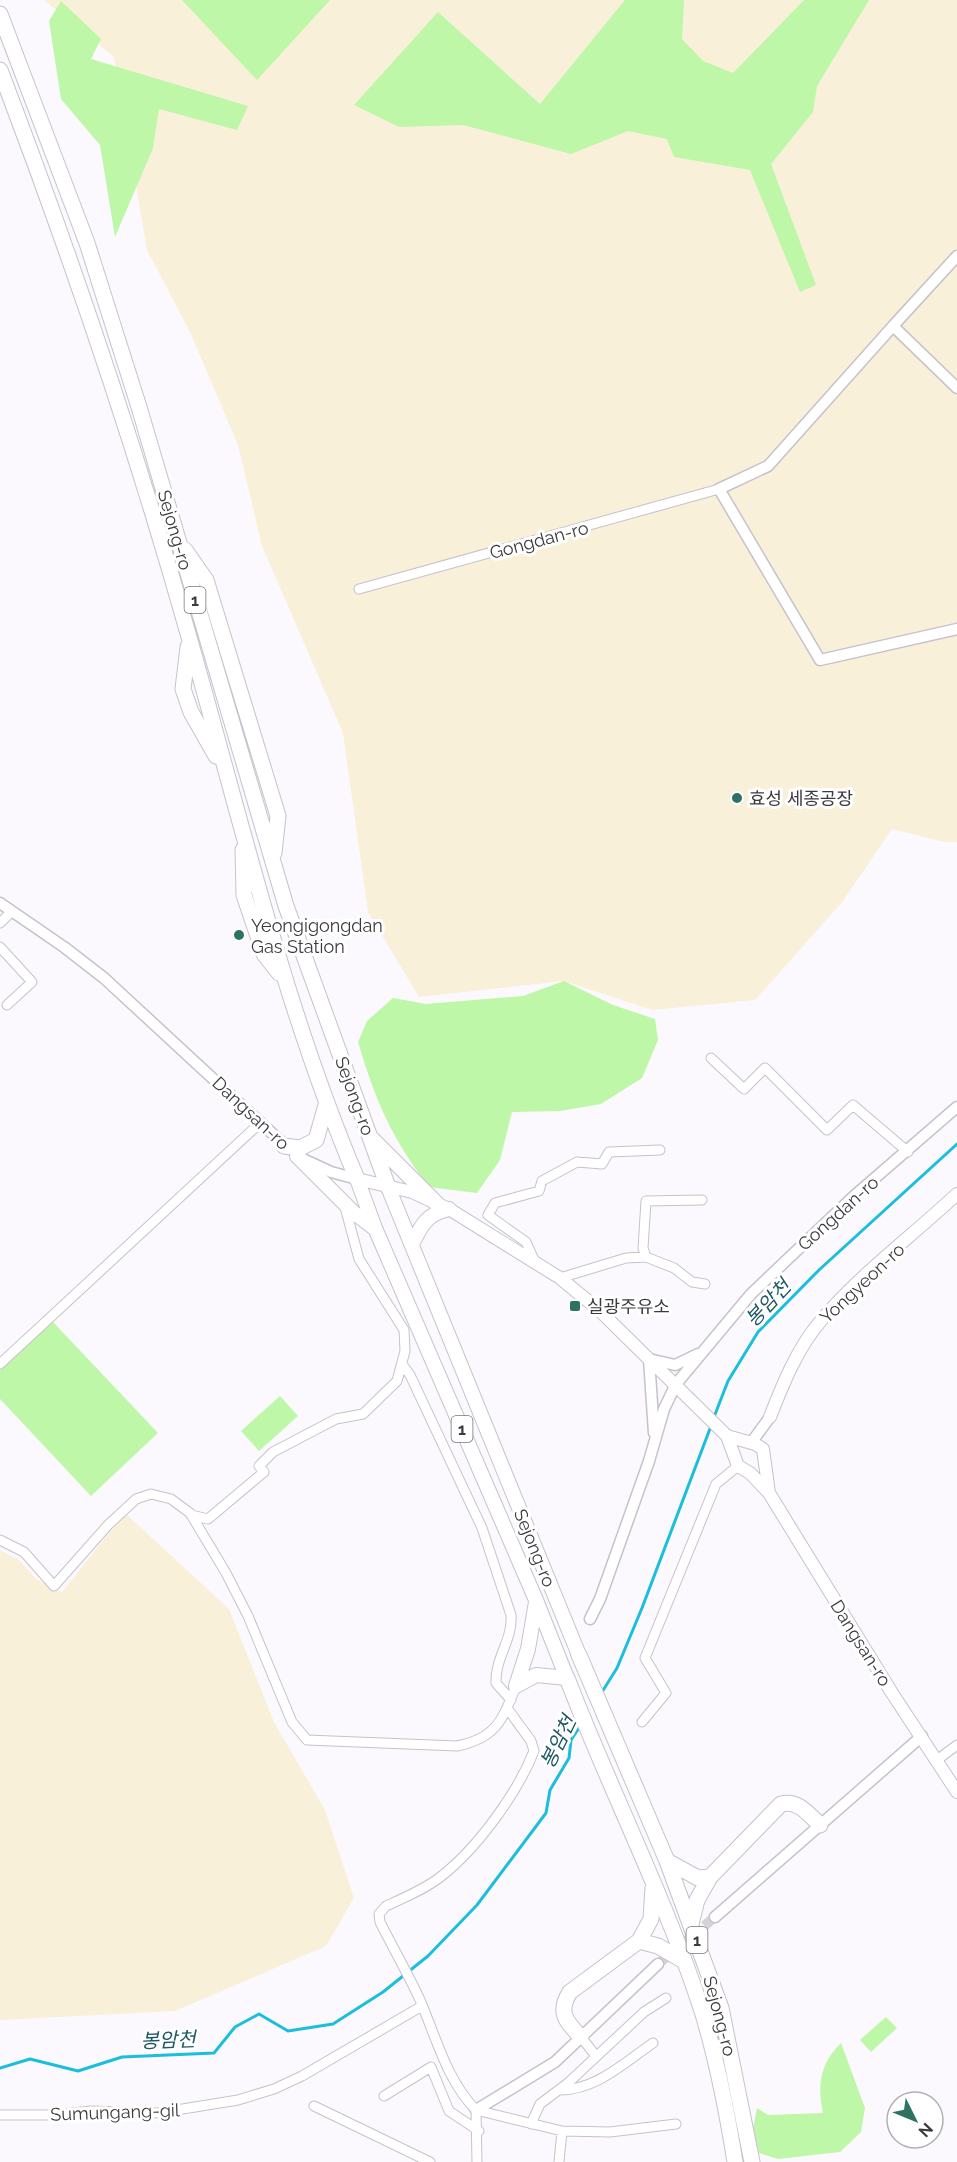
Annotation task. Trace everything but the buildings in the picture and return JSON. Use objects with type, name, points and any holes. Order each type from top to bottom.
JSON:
[{"type":"highway","name":"Sejong-ro","points":[[0,14],[87,243],[178,538],[273,862],[306,964],[388,1186]]},
{"type":"highway","name":"Sejong-ro","points":[[0,70],[50,202],[124,419],[190,638],[283,978],[326,1105],[357,1179]]},
{"type":"highway","points":[[284,1146],[300,1148],[316,1140],[326,1105]]},
{"type":"highway","points":[[370,1137],[442,1206]]},
{"type":"highway","name":"Sejong-ro","points":[[579,1655],[667,1861],[721,2008],[752,2162]]},
{"type":"highway","name":"Sejong-ro","points":[[567,1678],[596,1754],[654,1885],[684,1961],[702,2013],[727,2112],[735,2162]]},
{"type":"highway","points":[[691,1924],[697,1900],[711,1877],[781,1804],[791,1802],[799,1805],[820,1825]]},
{"type":"highway","points":[[667,1861],[698,1878],[711,1877]]},
{"type":"highway","points":[[581,2037],[566,2022],[563,2002],[570,1992],[639,1941],[651,1919],[654,1885]]},
{"type":"highway","points":[[639,1941],[658,1946],[684,1961]]},
{"type":"main road","points":[[297,1155],[353,1212],[375,1228]]},
{"type":"main road","name":"Dangsan-ro","points":[[357,1179],[388,1186],[442,1206],[560,1278],[599,1311],[727,1436]]},
{"type":"main road","name":"Sejong-ro","points":[[357,1179],[375,1228],[536,1600],[567,1678]]},
{"type":"main road","name":"Sejong-ro","points":[[388,1186],[579,1655]]},
{"type":"main road","name":"Yongyeon-ro","points":[[770,1417],[780,1393],[818,1325],[845,1296],[957,1194]]},
{"type":"main road","points":[[412,1244],[426,1218],[442,1206]]},
{"type":"main road","points":[[727,1436],[763,1449],[766,1458],[764,1464],[759,1471],[750,1473]]},
{"type":"main road","points":[[727,1436],[737,1461],[769,1492]]},
{"type":"main road","points":[[737,1461],[741,1447],[751,1443]]},
{"type":"main road","points":[[764,1464],[769,1492]]},
{"type":"main road","name":"Dangsan-ro","points":[[769,1492],[806,1555],[957,1791]]},
{"type":"main road","points":[[516,1686],[528,1649],[536,1600]]},
{"type":"main road","points":[[516,1686],[536,1675],[567,1678]]},
{"type":"street","name":"Gongdan-ro","points":[[359,589],[718,489],[768,466],[957,256]]},
{"type":"street","points":[[893,326],[957,388]]},
{"type":"street","points":[[718,489],[820,660],[957,629]]},
{"type":"street","name":"Dangsan-ro","points":[[0,903],[104,978],[284,1146],[331,1172],[357,1179]]},
{"type":"street","points":[[0,923],[12,911]]},
{"type":"street","points":[[0,947],[32,982],[7,1005]]},
{"type":"street","points":[[711,1058],[744,1089],[765,1068],[827,1130],[853,1105],[908,1152]]},
{"type":"street","name":"Gongdan-ro","points":[[590,1619],[600,1599],[664,1409],[698,1354],[751,1294],[853,1197],[908,1152],[957,1107]]},
{"type":"street","points":[[0,1364],[260,1123]]},
{"type":"street","name":"Dangsan-ro","points":[[536,1264],[526,1242],[488,1215],[495,1203],[538,1191],[542,1181],[577,1162],[602,1164],[609,1152],[660,1150]]},
{"type":"street","points":[[646,1257],[643,1248],[646,1201],[702,1200]]},
{"type":"street","points":[[191,1515],[208,1519],[264,1472],[259,1466],[273,1452],[336,1419],[363,1414],[397,1382],[405,1351],[404,1330],[359,1258],[344,1202]]},
{"type":"street","points":[[560,1278],[626,1258],[646,1257],[674,1268],[692,1282],[705,1284]]},
{"type":"street","points":[[655,1439],[649,1359],[675,1365],[698,1354]]},
{"type":"street","points":[[402,1364],[410,1375],[482,1528],[511,1615],[512,1627],[495,1667],[496,1683],[531,1741],[534,1751],[529,1764],[506,1802],[470,1849],[440,1878],[386,1906],[380,1914],[380,1922],[421,2003],[434,2037],[464,2098],[476,2110],[562,2132],[610,2132],[676,2124]]},
{"type":"street","points":[[751,1443],[770,1417]]},
{"type":"street","points":[[763,1449],[770,1417]]},
{"type":"street","points":[[642,1722],[666,1693],[645,1658],[716,1484],[737,1461]]},
{"type":"street","points":[[0,1540],[24,1552],[54,1586],[108,1525],[136,1499],[151,1494],[171,1499],[191,1515],[226,1573],[248,1616],[292,1722],[307,1740],[457,1746],[485,1738],[498,1726],[516,1686]]},
{"type":"street","points":[[715,1917],[922,1736]]},
{"type":"street","points":[[937,1760],[957,1745]]},
{"type":"street","points":[[476,2110],[555,2062],[658,1964]]},
{"type":"street","points":[[531,2124],[540,2104],[644,2012],[666,1998]]},
{"type":"street","name":"Sumungang-gil","points":[[0,2115],[53,2115],[91,2110],[158,2113],[238,2100],[273,2089],[302,2076],[421,2003]]},
{"type":"street","points":[[581,2037],[596,2056]]},
{"type":"street","points":[[557,2090],[572,2090],[598,2082],[653,2043]]},
{"type":"street","points":[[384,2096],[431,2067],[449,2111],[478,2131]]},
{"type":"street","points":[[314,2106],[430,2162]]},
{"type":"street","points":[[476,2110],[477,2162]]},
{"type":"street","points":[[559,2162],[562,2132]]},
{"type":"shaded area","points":[[44,0],[957,0],[957,842],[944,842],[892,829],[843,901],[755,1000],[652,1010],[564,981],[419,997],[368,912],[343,733],[262,546],[238,445],[190,332],[147,250],[114,57]]},
{"type":"shaded area","points":[[125,1513],[229,1609],[274,1722],[325,1810],[354,1898],[326,1946],[175,2011],[0,2020],[0,1550],[19,1560],[36,1579],[62,1592]]},
{"type":"green space","points":[[182,0],[330,0],[257,80]]},
{"type":"green space","points":[[625,0],[684,0],[682,39],[703,61],[733,73],[804,0],[869,0],[817,86],[813,112],[771,164],[816,285],[800,292],[750,170],[674,157],[667,139],[628,131],[571,154],[463,125],[399,127],[354,105],[438,12],[540,104]]},
{"type":"green space","points":[[61,1],[101,39],[91,59],[248,106],[237,130],[159,109],[153,148],[115,237],[100,145],[61,99],[49,21]]},
{"type":"green space","points":[[564,981],[613,1005],[655,1019],[658,1040],[642,1078],[601,1104],[560,1111],[512,1112],[500,1160],[477,1193],[429,1187],[404,1152],[371,1083],[358,1042],[367,1021],[393,998],[426,1004],[523,996]]},
{"type":"green space","points":[[52,1321],[158,1433],[91,1496],[0,1399],[0,1370]]},
{"type":"green space","points":[[280,1396],[298,1416],[259,1451],[241,1431]]},
{"type":"green space","points":[[886,2017],[897,2028],[871,2052],[860,2040]]},
{"type":"green space","points":[[841,2043],[865,2108],[861,2132],[840,2152],[778,2159],[759,2153],[753,2129],[757,2108],[768,2115],[823,2113],[820,2093],[824,2067]]},
{"type":"waterway","name":"봉암천","points":[[714,1417],[728,1381],[758,1332],[819,1270],[957,1144]]},
{"type":"waterway","name":"봉암천","points":[[602,1692],[617,1668],[642,1608],[711,1426]]},
{"type":"waterway","name":"봉암천","points":[[0,2068],[30,2059],[78,2071],[122,2057],[214,2053],[235,2027],[259,2014],[288,2031],[333,2024],[383,1992],[428,1956],[477,1905],[546,1813],[550,1790],[569,1758],[571,1740],[581,1725]]},
{"type":"tunnel","points":[[658,1964],[715,1917]]},
{"type":"place","name":"효성 세종공장","points":[[737,798]]},
{"type":"place","name":"Yeongigongdan Gas Station","points":[[239,935]]},
{"type":"place","name":"실광주유소","points":[[575,1306]]}]
